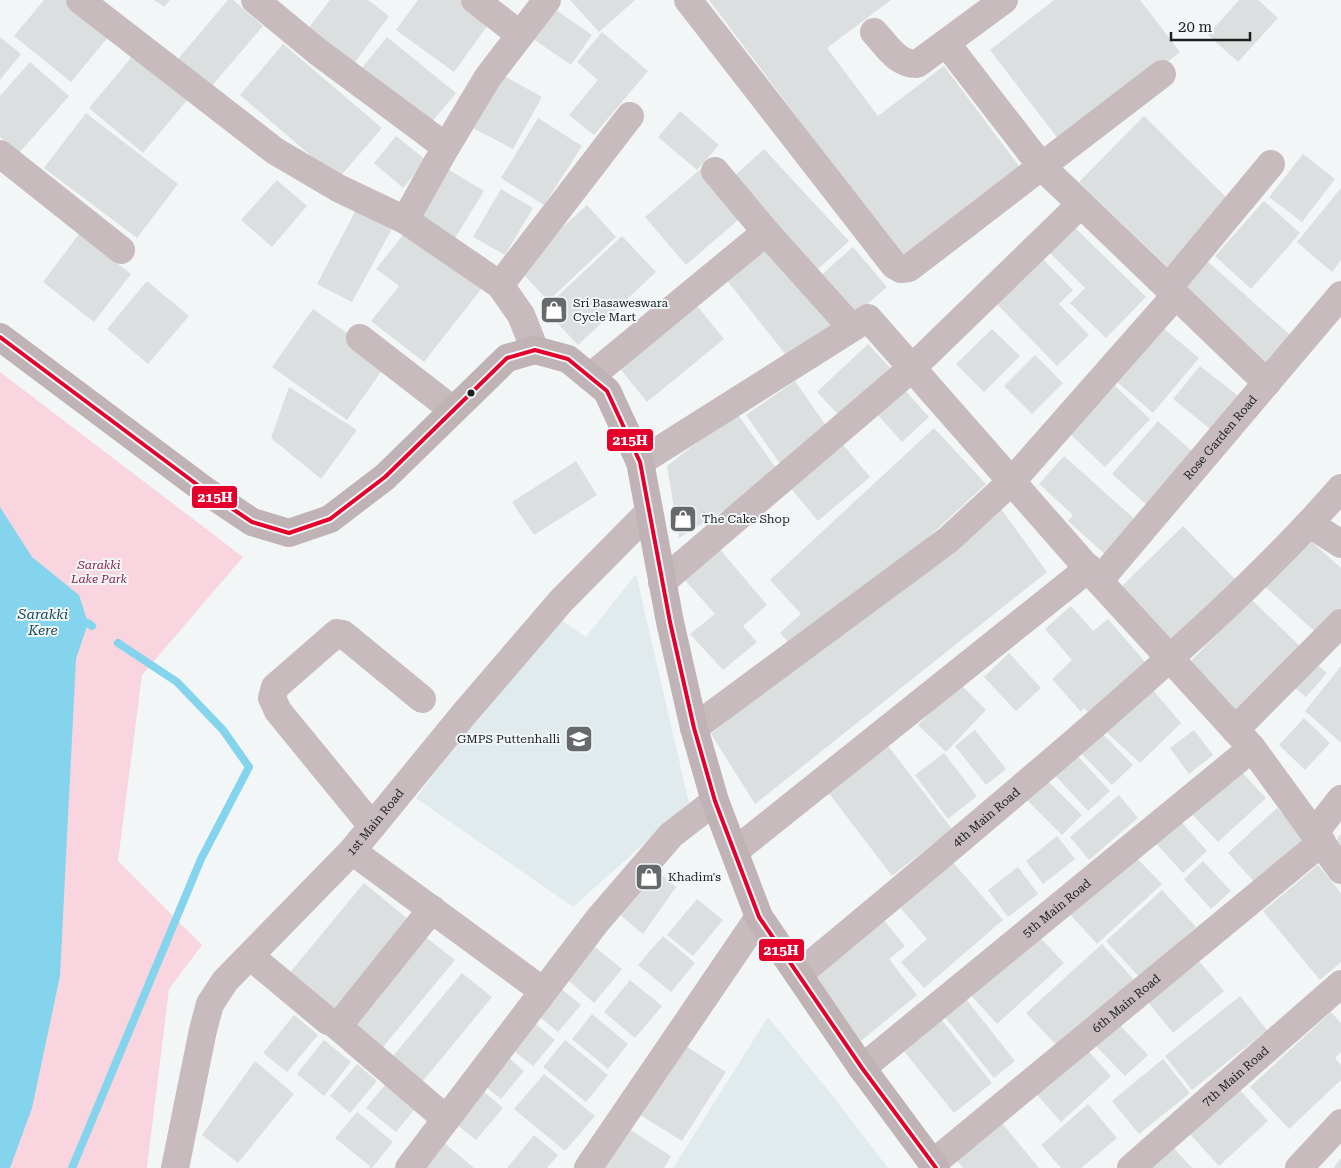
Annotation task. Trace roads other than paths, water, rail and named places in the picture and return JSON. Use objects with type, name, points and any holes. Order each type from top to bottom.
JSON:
[{"type":"main road","points":[[0,337],[202,489],[252,522],[289,534],[330,519],[385,477],[507,358],[535,350],[568,359],[607,391],[640,462],[662,582],[694,728],[715,801],[759,917],[862,1068],[934,1166]]},
{"type":"street","points":[[80,0],[275,151],[338,188],[405,220],[500,285],[520,315],[535,350]]},
{"type":"street","points":[[255,0],[318,52],[446,147]]},
{"type":"street","points":[[475,0],[519,34]]},
{"type":"street","points":[[405,220],[488,76],[519,34],[548,0]]},
{"type":"street","points":[[688,0],[894,264],[901,269],[909,268],[1162,74]]},
{"type":"street","points":[[874,32],[897,58],[906,64],[917,64],[1004,0]]},
{"type":"street","points":[[946,44],[1042,167],[1267,383]]},
{"type":"street","points":[[500,285],[630,116]]},
{"type":"street","points":[[0,154],[121,250]]},
{"type":"street","points":[[694,728],[948,540],[1012,481],[1172,292],[1271,164]]},
{"type":"street","points":[[715,171],[766,232],[852,328]]},
{"type":"street","points":[[662,582],[912,368],[1081,204]]},
{"type":"street","points":[[590,377],[766,232]]},
{"type":"street","name":"Rose Garden Road","points":[[735,851],[1094,575],[1267,383],[1341,295]]},
{"type":"street","points":[[640,462],[868,318],[1094,575],[1172,658],[1243,739],[1319,837],[1341,870]]},
{"type":"street","points":[[360,338],[453,410]]},
{"type":"street","name":"4th Main Road","points":[[799,974],[988,817],[1172,658],[1310,524],[1341,488]]},
{"type":"street","name":"1st Main Road","points":[[175,1168],[203,1030],[210,1004],[225,981],[352,851],[464,714],[561,601],[648,513]]},
{"type":"street","points":[[1310,524],[1341,544]]},
{"type":"street","name":"5th Main Road","points":[[862,1068],[1243,739],[1341,623]]},
{"type":"street","points":[[372,826],[278,711],[272,698],[275,687],[337,633],[343,634],[422,699]]},
{"type":"street","name":"6th Main Road","points":[[934,1166],[1319,837],[1341,799]]},
{"type":"street","points":[[409,1168],[597,921],[671,835],[715,801]]},
{"type":"street","points":[[352,851],[543,991]]},
{"type":"street","points":[[335,1024],[343,1020],[432,910]]},
{"type":"street","points":[[588,1168],[759,917]]},
{"type":"street","points":[[250,956],[328,1021],[335,1024],[446,1119]]},
{"type":"street","name":"7th Main Road","points":[[1130,1168],[1341,984]]},
{"type":"street","points":[[1299,1168],[1341,1123]]},
{"type":"water","name":"Sarakki Kere","points":[[0,507],[32,557],[79,595],[88,623],[76,659],[60,976],[32,1108],[10,1168],[0,1168]]},
{"type":"waterway","points":[[78,625],[88,623],[92,626]]},
{"type":"waterway","points":[[72,1168],[201,859],[249,767],[223,730],[177,682],[118,643]]},
{"type":"place","name":"Sri Basaweswara Cycle Mart","points":[[554,310]]},
{"type":"place","name":"The Cake Shop","points":[[683,519]]},
{"type":"place","name":"GMPS Puttenhalli","points":[[579,739]]},
{"type":"place","name":"Khadim's","points":[[649,877]]},
{"type":"park label","name":"Sarakki Lake Park","points":[[99,572]]}]
